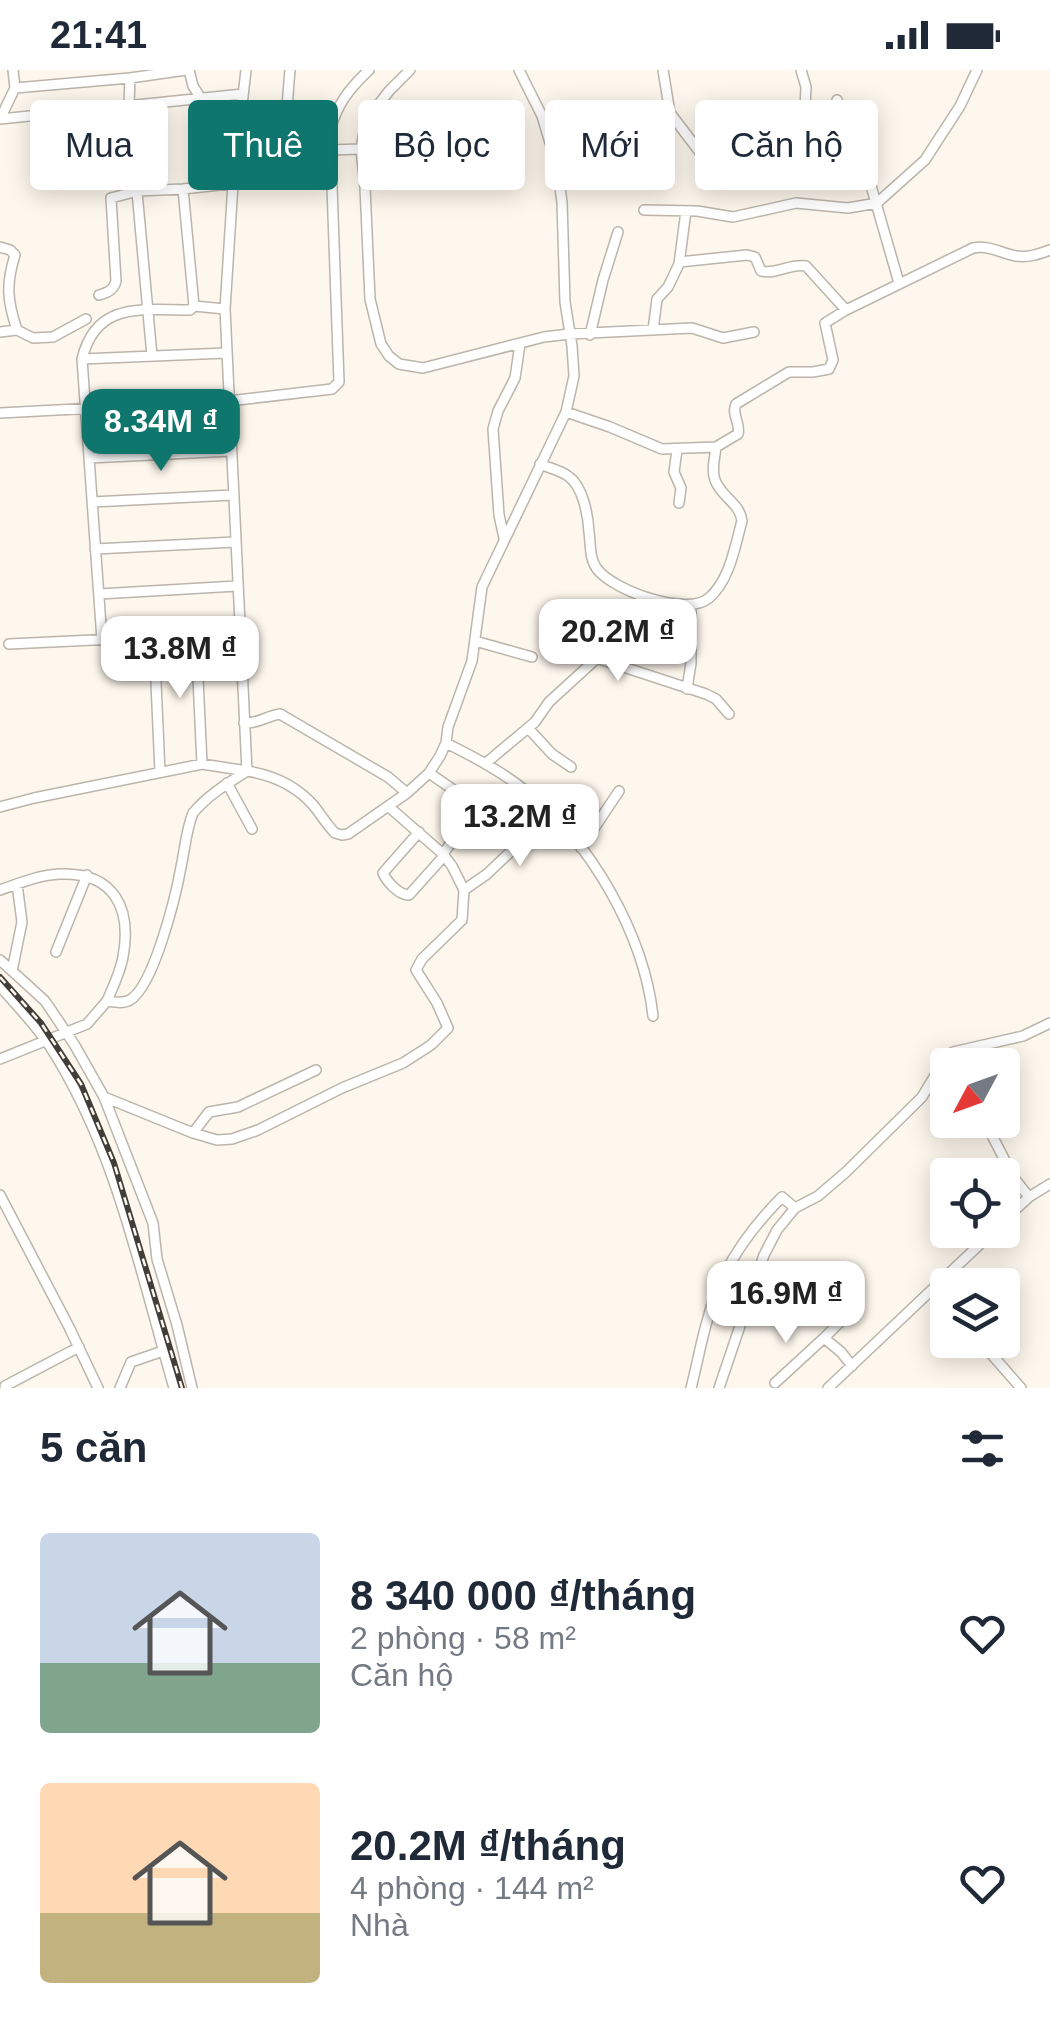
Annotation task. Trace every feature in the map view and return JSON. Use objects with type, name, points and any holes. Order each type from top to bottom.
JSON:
[{"type":"street","points":[[0,119],[15,88],[13,70]]},
{"type":"street","points":[[90,70],[94,82]]},
{"type":"street","points":[[15,88],[188,70],[200,97]]},
{"type":"street","points":[[242,100],[246,70]]},
{"type":"street","points":[[287,100],[290,70]]},
{"type":"street","points":[[338,107],[368,70]]},
{"type":"street","points":[[384,100],[410,70]]},
{"type":"street","points":[[0,807],[202,764],[262,773],[295,789],[330,828],[342,835],[389,807],[438,761],[467,678],[476,642],[482,587],[566,412],[574,376],[557,166],[542,116],[519,70]]},
{"type":"street","points":[[663,70],[670,113],[695,146]]},
{"type":"street","points":[[801,70],[806,100]]},
{"type":"street","points":[[644,210],[704,212],[733,218],[796,203],[848,208],[878,203],[925,160],[960,106],[977,70]]},
{"type":"street","points":[[129,100],[130,78]]},
{"type":"street","points":[[168,100],[243,94]]},
{"type":"street","points":[[0,119],[30,116]]},
{"type":"street","points":[[98,295],[115,287],[116,281],[111,198],[138,191],[188,188]]},
{"type":"street","points":[[183,189],[194,306]]},
{"type":"street","points":[[233,190],[226,353],[246,770]]},
{"type":"street","points":[[0,413],[228,401],[332,388],[339,382],[327,190]]},
{"type":"street","points":[[365,190],[370,299],[380,344],[399,364],[423,368],[544,336],[692,328],[724,338],[754,332]]},
{"type":"street","points":[[874,190],[899,283]]},
{"type":"street","points":[[138,191],[152,356]]},
{"type":"street","points":[[653,330],[657,299],[679,262],[686,211]]},
{"type":"street","points":[[590,334],[618,232]]},
{"type":"street","points":[[0,247],[15,255],[5,297],[17,330]]},
{"type":"street","points":[[566,412],[662,449],[716,447],[738,434],[736,404],[789,372],[829,369],[833,360],[826,323],[846,310],[973,248],[993,248],[1016,256],[1050,250]]},
{"type":"street","points":[[679,262],[746,255],[755,257],[766,273],[806,266],[846,310]]},
{"type":"street","points":[[102,640],[82,359],[89,338],[99,324],[120,312],[190,310],[194,306],[225,309]]},
{"type":"street","points":[[0,332],[17,330],[33,338],[52,337],[86,319]]},
{"type":"street","points":[[504,538],[492,430],[515,378],[520,344]]},
{"type":"street","points":[[82,359],[226,353]]},
{"type":"street","points":[[540,464],[564,472],[579,490],[596,568],[625,591],[640,597],[691,605],[708,599],[721,583],[742,521],[742,514],[714,477],[716,447]]},
{"type":"street","points":[[676,450],[674,472],[681,488],[679,503]]},
{"type":"street","points":[[89,458],[231,451]]},
{"type":"street","points":[[92,502],[233,494]]},
{"type":"street","points":[[96,549],[234,542]]},
{"type":"street","points":[[99,594],[237,586]]},
{"type":"street","points":[[687,689],[691,605]]},
{"type":"street","points":[[9,644],[240,634]]},
{"type":"street","points":[[196,636],[202,764]]},
{"type":"street","points":[[154,638],[160,772]]},
{"type":"street","points":[[476,642],[532,656]]},
{"type":"street","points":[[486,763],[540,717],[549,702],[595,660],[716,699],[729,714]]},
{"type":"street","points":[[244,723],[280,714],[388,777],[407,793]]},
{"type":"street","points":[[528,728],[552,754],[571,767]]},
{"type":"street","points":[[446,743],[486,763],[526,791],[581,848],[620,907],[646,972],[653,1016]]},
{"type":"street","points":[[106,1001],[127,1002],[142,987],[172,904],[190,821],[201,803],[246,770]]},
{"type":"street","points":[[429,773],[522,842]]},
{"type":"street","points":[[227,783],[252,829]]},
{"type":"street","points":[[581,848],[619,790]]},
{"type":"street","points":[[419,832],[383,873],[405,896],[443,855],[477,806]]},
{"type":"street","points":[[104,1097],[194,1133],[224,1140],[258,1130],[403,1063],[442,1035],[448,1028],[444,1018],[416,970],[422,959],[462,920],[464,890],[443,855],[389,807]]},
{"type":"street","points":[[464,890],[487,874],[550,814]]},
{"type":"street","points":[[56,952],[87,876]]},
{"type":"street","points":[[0,890],[39,877],[87,876],[106,884],[119,899],[124,922],[124,955],[106,1001],[87,1024],[0,1059]]},
{"type":"street","points":[[12,971],[22,922],[17,884]]},
{"type":"street","points":[[0,960],[45,1002],[104,1097],[152,1223],[157,1259],[192,1388]]},
{"type":"street","points":[[0,986],[47,1042],[83,1105],[106,1158],[174,1388]]},
{"type":"street","points":[[972,1048],[1023,1036],[1050,1024]]},
{"type":"street","points":[[194,1133],[209,1112],[238,1107],[316,1070]]},
{"type":"street","points":[[718,1388],[764,1255],[777,1230],[795,1208],[818,1196],[846,1172],[922,1097],[930,1084]]},
{"type":"street","points":[[993,1138],[1028,1197]]},
{"type":"street","points":[[1020,1205],[1050,1184]]},
{"type":"street","points":[[0,1195],[98,1388]]},
{"type":"street","points":[[691,1388],[708,1316],[727,1267],[782,1197],[795,1208]]},
{"type":"street","points":[[956,1268],[976,1248]]},
{"type":"street","points":[[828,1388],[930,1293]]},
{"type":"street","points":[[775,1383],[853,1310]]},
{"type":"street","points":[[824,1338],[852,1366]]},
{"type":"street","points":[[4,1386],[79,1347]]},
{"type":"street","points":[[120,1388],[131,1362],[163,1351]]},
{"type":"street","points":[[995,1358],[1021,1388]]},
{"type":"railway","points":[[0,977],[41,1023],[81,1084],[114,1163],[182,1388]]}]
